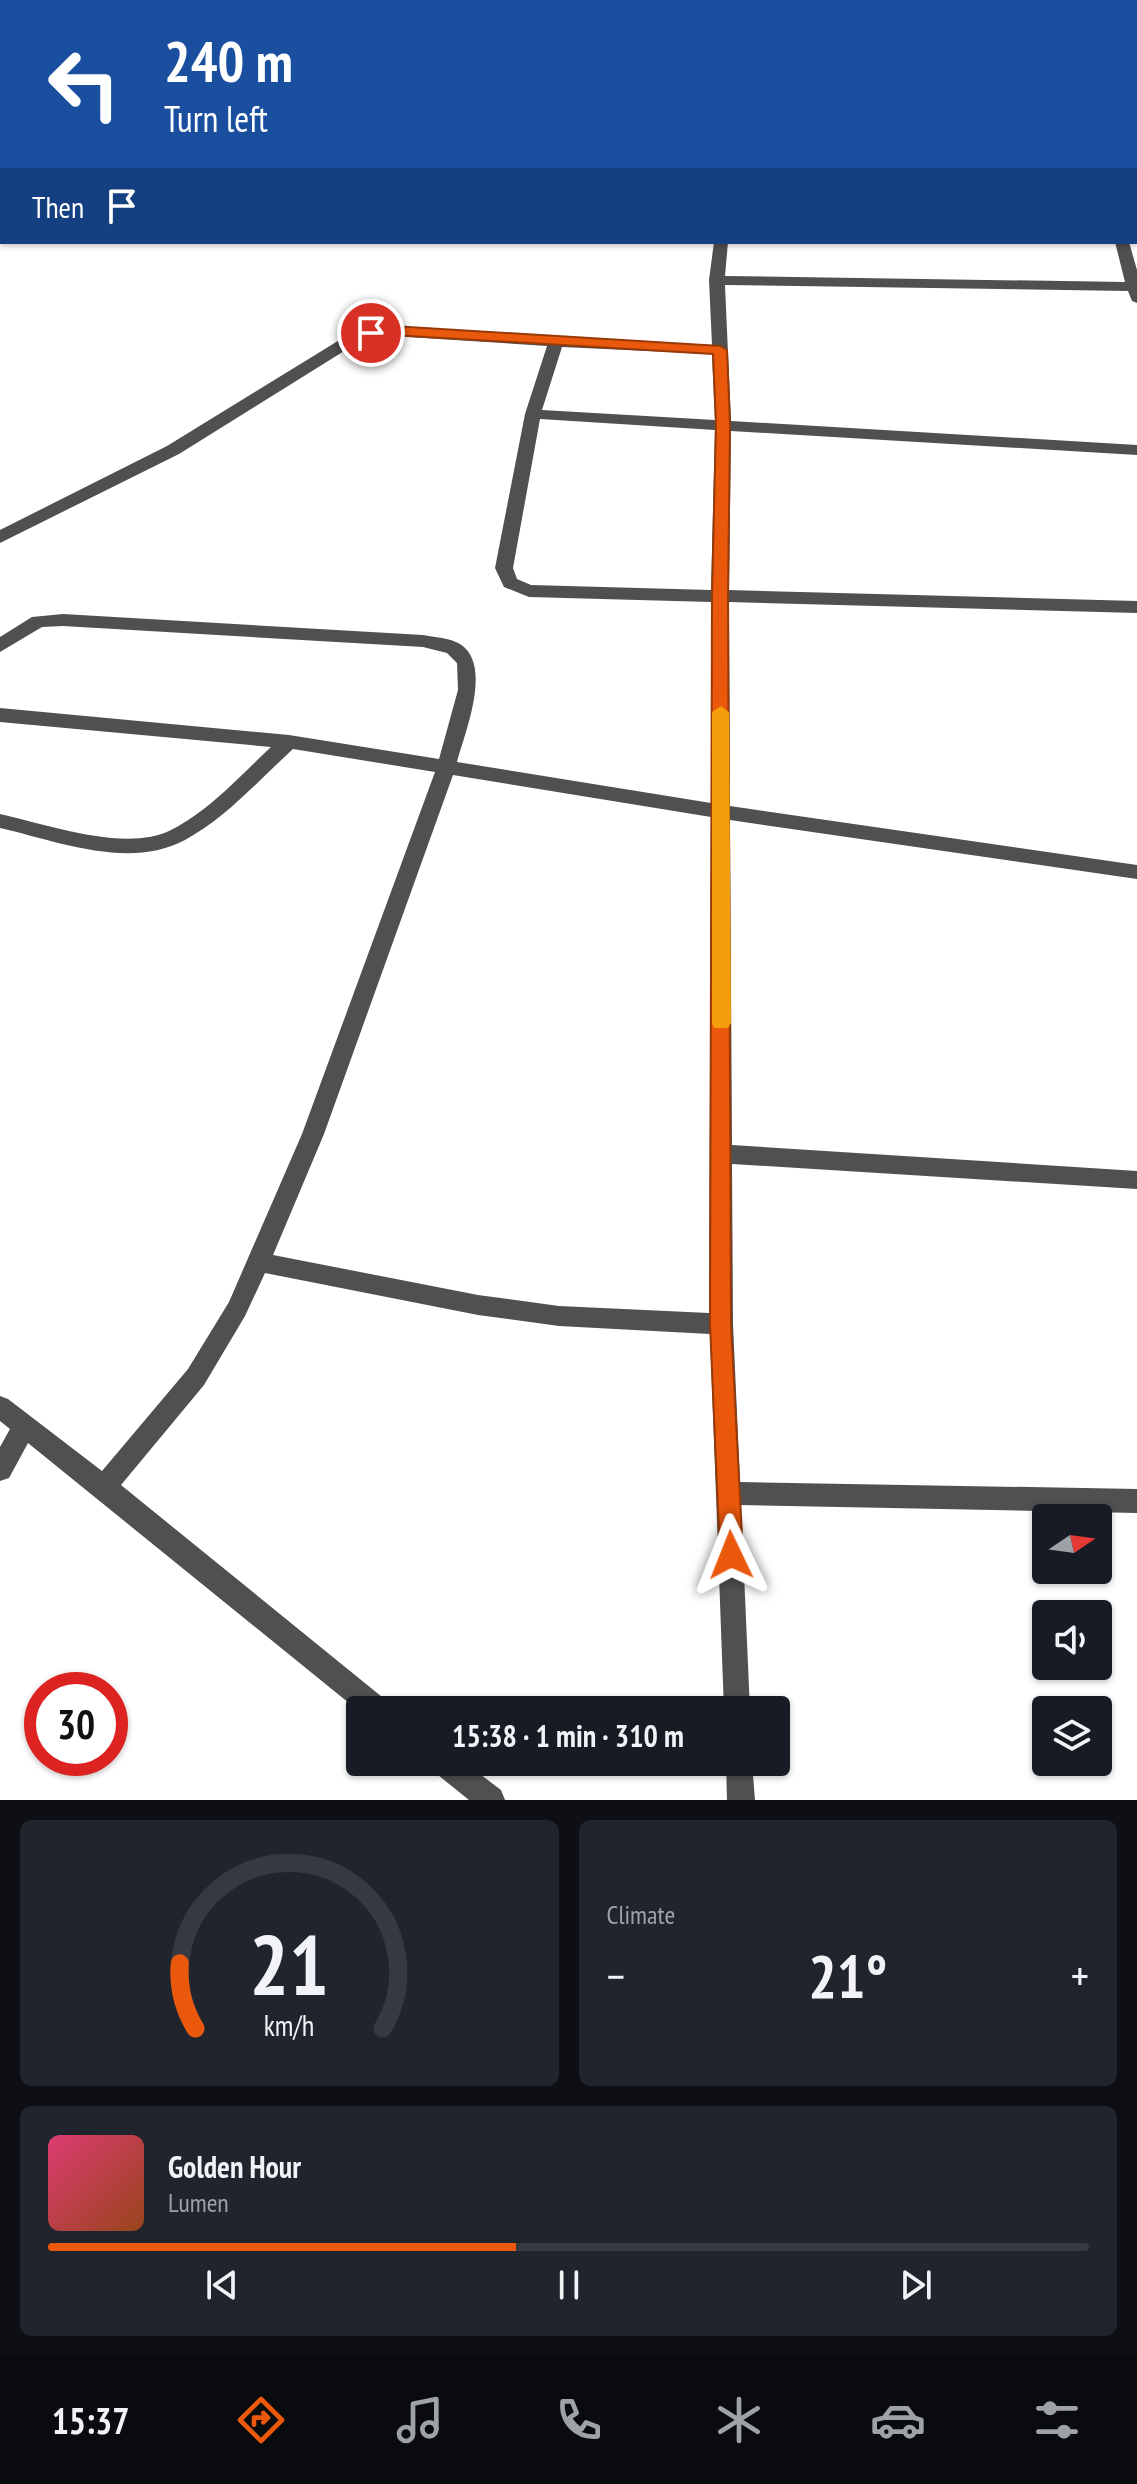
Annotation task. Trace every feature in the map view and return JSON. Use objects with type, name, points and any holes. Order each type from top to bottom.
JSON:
[{"type":"street","points":[[721,244],[717,280],[723,424],[720,597],[721,1324],[736,1696]]},
{"type":"street","points":[[717,280],[1136,292],[1123,244]]},
{"type":"street","points":[[0,537],[173,450],[352,339],[392,331],[720,350]]},
{"type":"street","points":[[556,342],[533,414],[506,551],[504,568],[510,583],[529,591],[1137,607]]},
{"type":"street","points":[[533,414],[1137,450]]},
{"type":"street","points":[[0,646],[38,621],[63,620],[423,641],[453,648],[466,661],[467,690],[447,766],[313,1134],[259,1262],[237,1309],[196,1377],[104,1487]]},
{"type":"street","points":[[0,715],[289,742],[722,812],[1137,872]]},
{"type":"street","points":[[0,821],[103,843],[166,841],[197,822],[289,742]]},
{"type":"street","points":[[721,1154],[1137,1180]]},
{"type":"street","points":[[259,1262],[478,1305],[546,1314],[721,1324]]},
{"type":"street","points":[[0,1407],[104,1487],[361,1696]]},
{"type":"street","points":[[0,1470],[24,1427]]},
{"type":"street","points":[[729,1493],[1137,1501]]},
{"type":"street","points":[[460,1776],[491,1800]]},
{"type":"street","points":[[740,1776],[741,1800]]},
{"type":"slow traffic","points":[[721,712],[721,1023]]},
{"type":"route","points":[[371,333],[392,331],[720,350],[723,424],[720,597],[721,1324],[731,1555]]}]
